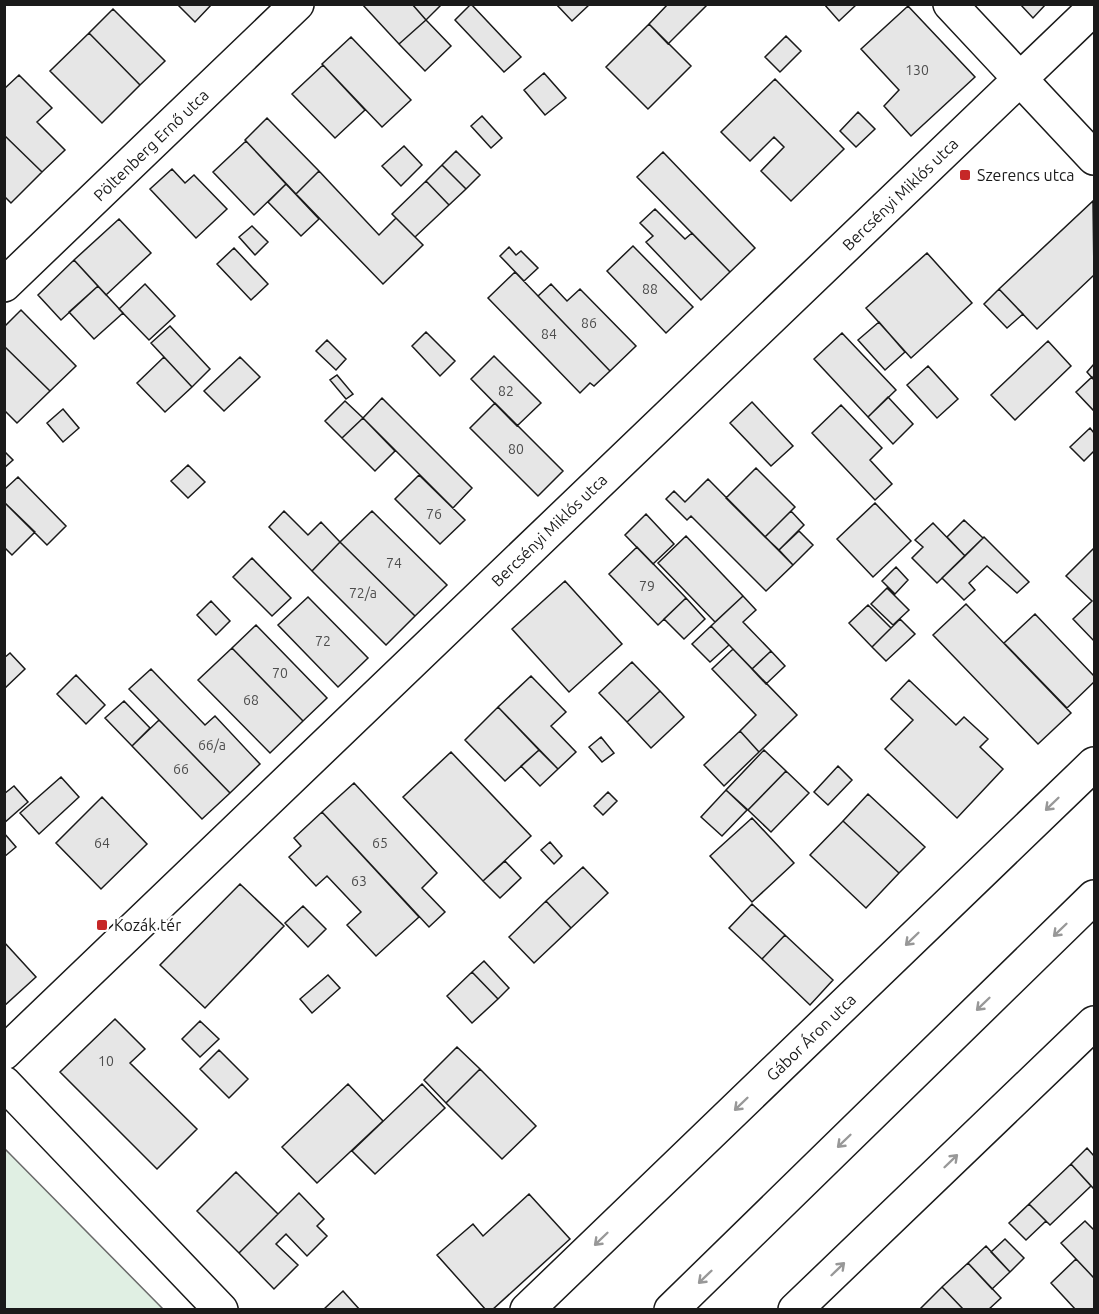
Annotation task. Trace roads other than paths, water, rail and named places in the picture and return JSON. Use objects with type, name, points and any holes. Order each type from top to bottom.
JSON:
[{"type":"street","name":"Pöltenberg Ernő utca","points":[[4,285],[297,4]]},
{"type":"street","points":[[950,4],[1095,159]]},
{"type":"street","name":"Bercsényi Miklós utca","points":[[4,1053],[1095,8]]},
{"type":"street","name":"Gábor Áron utca","points":[[527,1310],[1095,764]]},
{"type":"street","points":[[671,1310],[1095,897]]},
{"type":"street","points":[[795,1310],[1095,1023]]},
{"type":"street","points":[[4,1083],[220,1310]]},
{"type":"place","name":"Szerencs utca","points":[[965,175]]},
{"type":"place","name":"Kozák tér","points":[[102,925]]}]
